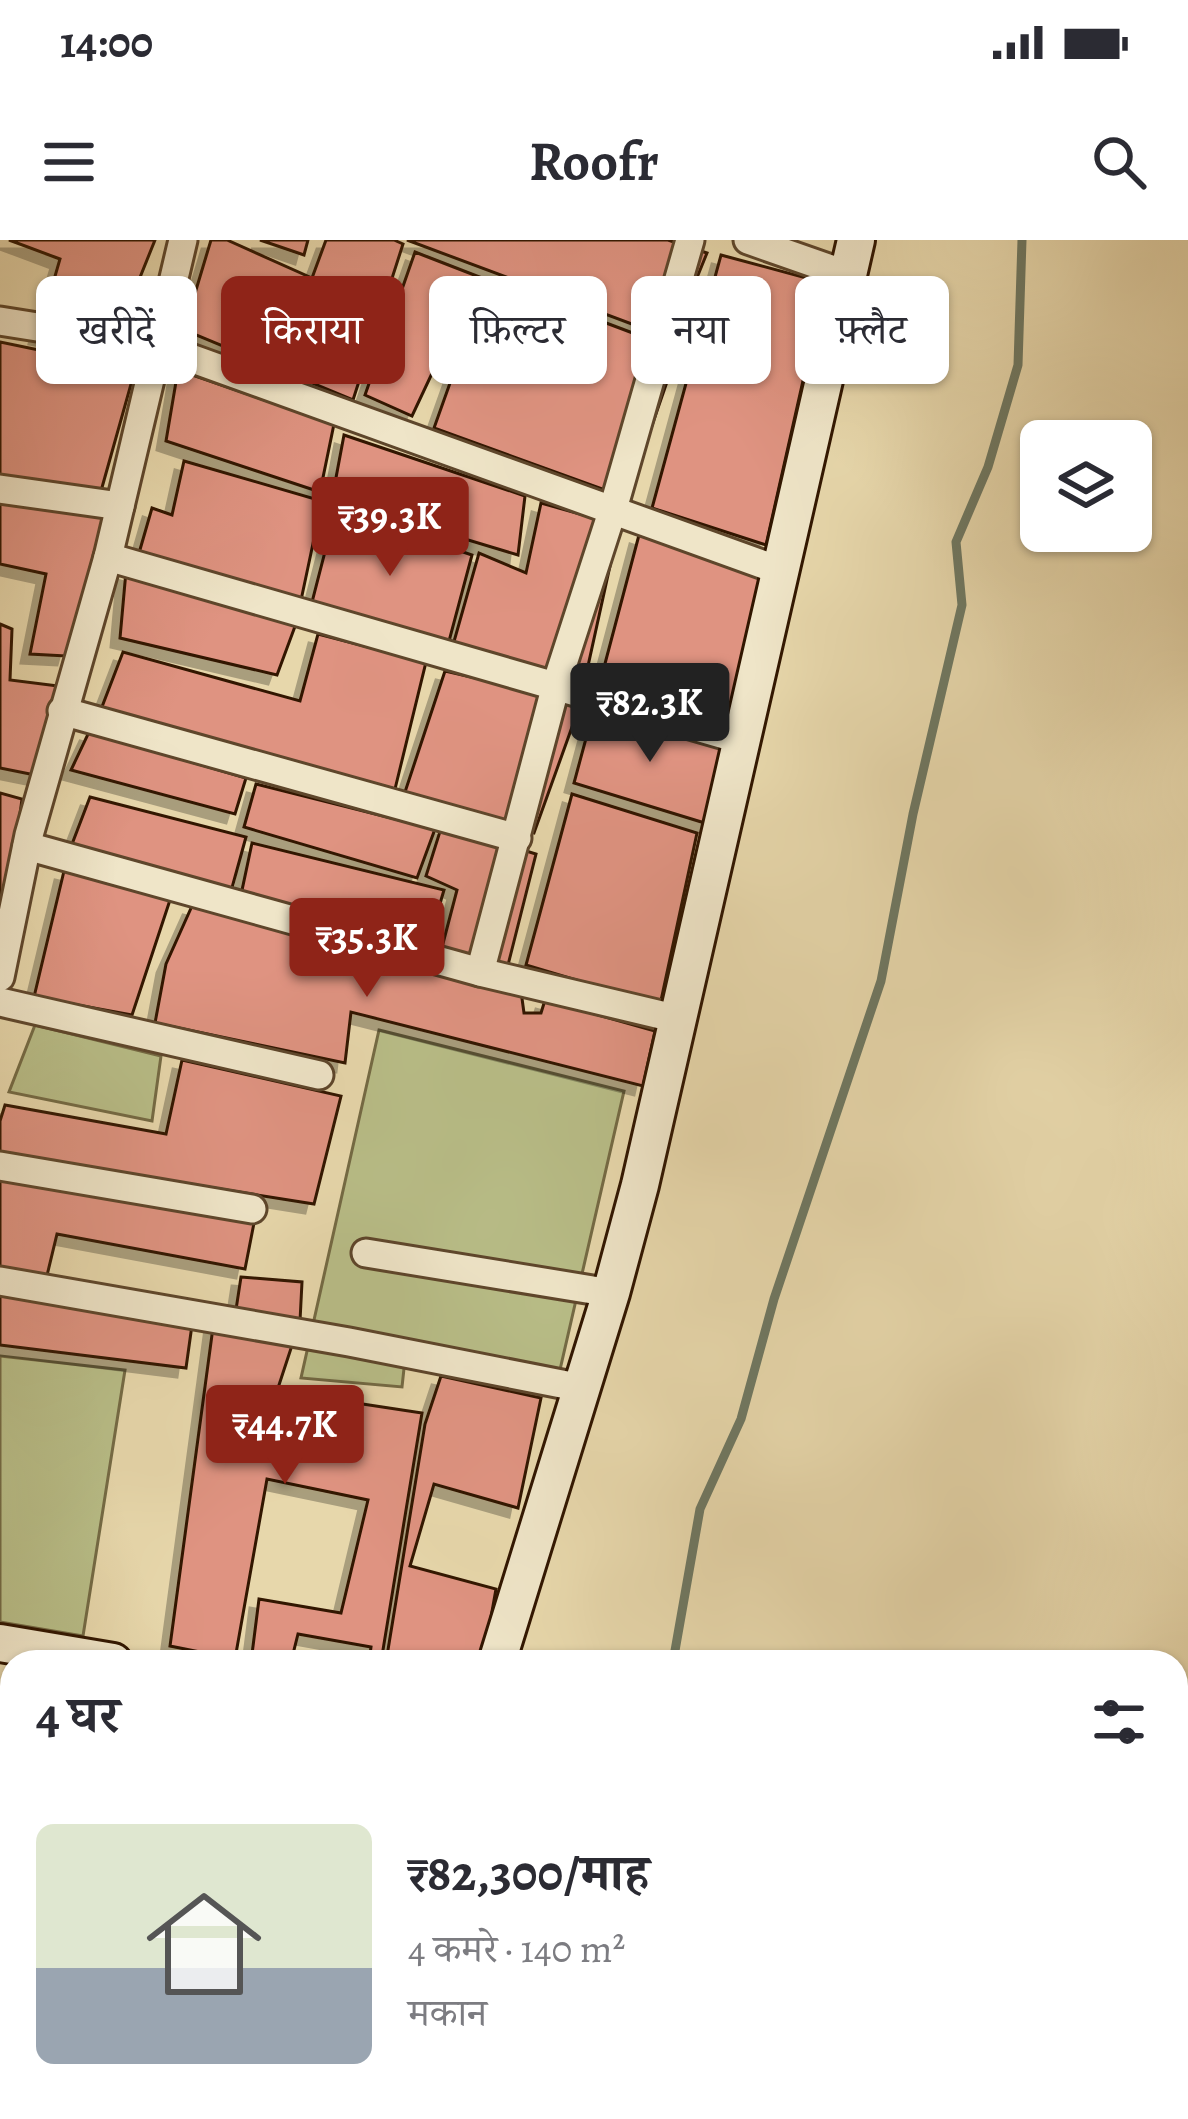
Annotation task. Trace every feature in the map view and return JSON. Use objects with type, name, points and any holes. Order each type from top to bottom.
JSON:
[{"type":"main road","points":[[501,1650],[611,1293],[852,258]]},
{"type":"main road","points":[[0,1643],[42,1650]]},
{"type":"street","points":[[174,276],[182,240]]},
{"type":"street","points":[[480,972],[556,685],[613,509],[690,240]]},
{"type":"street","points":[[748,240],[852,258]]},
{"type":"street","points":[[0,321],[36,327]]},
{"type":"street","points":[[197,360],[781,572]]},
{"type":"street","points":[[0,976],[27,846],[108,557],[149,384]]},
{"type":"street","points":[[0,489],[120,506]]},
{"type":"street","points":[[108,557],[742,740]]},
{"type":"street","points":[[62,711],[517,838]]},
{"type":"street","points":[[27,846],[480,972],[678,1019]]},
{"type":"street","points":[[0,1001],[319,1076]]},
{"type":"street","points":[[0,1166],[252,1209]]},
{"type":"street","points":[[366,1253],[611,1293]]},
{"type":"street","points":[[0,1280],[582,1388]]},
{"type":"green space","points":[[35,1025],[161,1056],[152,1121],[9,1092]]},
{"type":"green space","points":[[379,1030],[624,1091],[559,1374],[406,1350],[402,1387],[301,1378]]},
{"type":"green space","points":[[0,1356],[125,1370],[83,1636],[0,1622]]},
{"type":"building","points":[[9,240],[155,240],[141,276],[55,276],[60,259]]},
{"type":"building","points":[[211,240],[227,240],[308,276],[221,276],[221,345],[197,335],[197,287]]},
{"type":"building","points":[[260,240],[308,240],[304,255]]},
{"type":"building","points":[[326,240],[403,244],[393,276],[313,276]]},
{"type":"building","points":[[407,240],[668,240],[707,253],[698,276],[631,276],[631,324],[607,315],[607,276],[503,276]]},
{"type":"building","points":[[415,252],[477,276],[429,276],[429,380],[412,416],[365,395],[369,384],[405,384],[405,281]]},
{"type":"building","points":[[721,255],[799,276],[795,276],[795,384],[802,384],[766,545],[652,508],[686,384],[771,384],[771,276],[715,276]]},
{"type":"building","points":[[607,323],[631,332],[631,384],[666,384],[627,498],[434,428],[450,384],[607,384]]},
{"type":"building","points":[[0,342],[36,349],[36,384],[131,384],[101,491],[0,480]]},
{"type":"building","points":[[197,377],[334,424],[320,492],[166,441],[176,384],[197,384]]},
{"type":"building","points":[[314,384],[358,384],[353,400]]},
{"type":"building","points":[[344,435],[525,496],[518,555],[332,499]]},
{"type":"building","points":[[184,461],[322,501],[300,605],[137,560],[152,508],[172,515]]},
{"type":"building","points":[[0,503],[104,517],[66,656],[30,654],[46,574],[0,564]]},
{"type":"building","points":[[541,503],[619,525],[584,684],[453,645],[479,553],[526,573]]},
{"type":"building","points":[[336,509],[472,555],[448,645],[310,610]]},
{"type":"building","points":[[639,535],[772,579],[733,729],[598,690]]},
{"type":"building","points":[[126,571],[297,621],[277,675],[120,638]]},
{"type":"building","points":[[0,624],[12,629],[10,680],[66,687],[35,775],[0,768]]},
{"type":"building","points":[[318,634],[426,662],[395,789],[100,712],[123,652],[300,701]]},
{"type":"building","points":[[445,671],[581,702],[534,833],[405,792]]},
{"type":"building","points":[[595,705],[725,747],[708,824],[574,783]]},
{"type":"building","points":[[89,732],[246,778],[235,814],[71,770]]},
{"type":"building","points":[[256,784],[435,829],[417,878],[244,827]]},
{"type":"building","points":[[0,793],[22,799],[6,921],[0,919]]},
{"type":"building","points":[[572,794],[697,833],[660,1005],[526,965]]},
{"type":"building","points":[[90,797],[246,837],[230,895],[69,852]]},
{"type":"building","points":[[442,825],[536,854],[507,969],[441,951],[457,890],[426,876]]},
{"type":"building","points":[[252,843],[444,890],[429,941],[241,895]]},
{"type":"building","points":[[64,871],[171,897],[132,1015],[34,997]]},
{"type":"building","points":[[192,906],[521,991],[524,1013],[541,1013],[545,1000],[655,1031],[643,1086],[351,1012],[345,1063],[155,1023],[166,964]]},
{"type":"building","points":[[182,1060],[341,1096],[314,1204],[0,1154],[5,1105],[166,1134]]},
{"type":"building","points":[[0,1176],[254,1223],[245,1269],[57,1234],[43,1292],[192,1325],[186,1368],[0,1345]]},
{"type":"building","points":[[241,1277],[302,1282],[300,1321],[277,1391],[422,1413],[383,1650],[298,1634],[294,1650],[253,1650],[259,1599],[341,1613],[368,1500],[267,1479],[237,1650],[170,1646],[214,1320],[233,1329]]},
{"type":"building","points":[[441,1376],[541,1398],[518,1508],[434,1484],[410,1566],[496,1589],[485,1650],[388,1650],[425,1424]]},
{"type":"waterway","points":[[675,1650],[700,1509],[741,1419],[774,1299],[881,981],[913,814],[962,605],[956,542],[988,467],[1018,365],[1022,240]]}]
